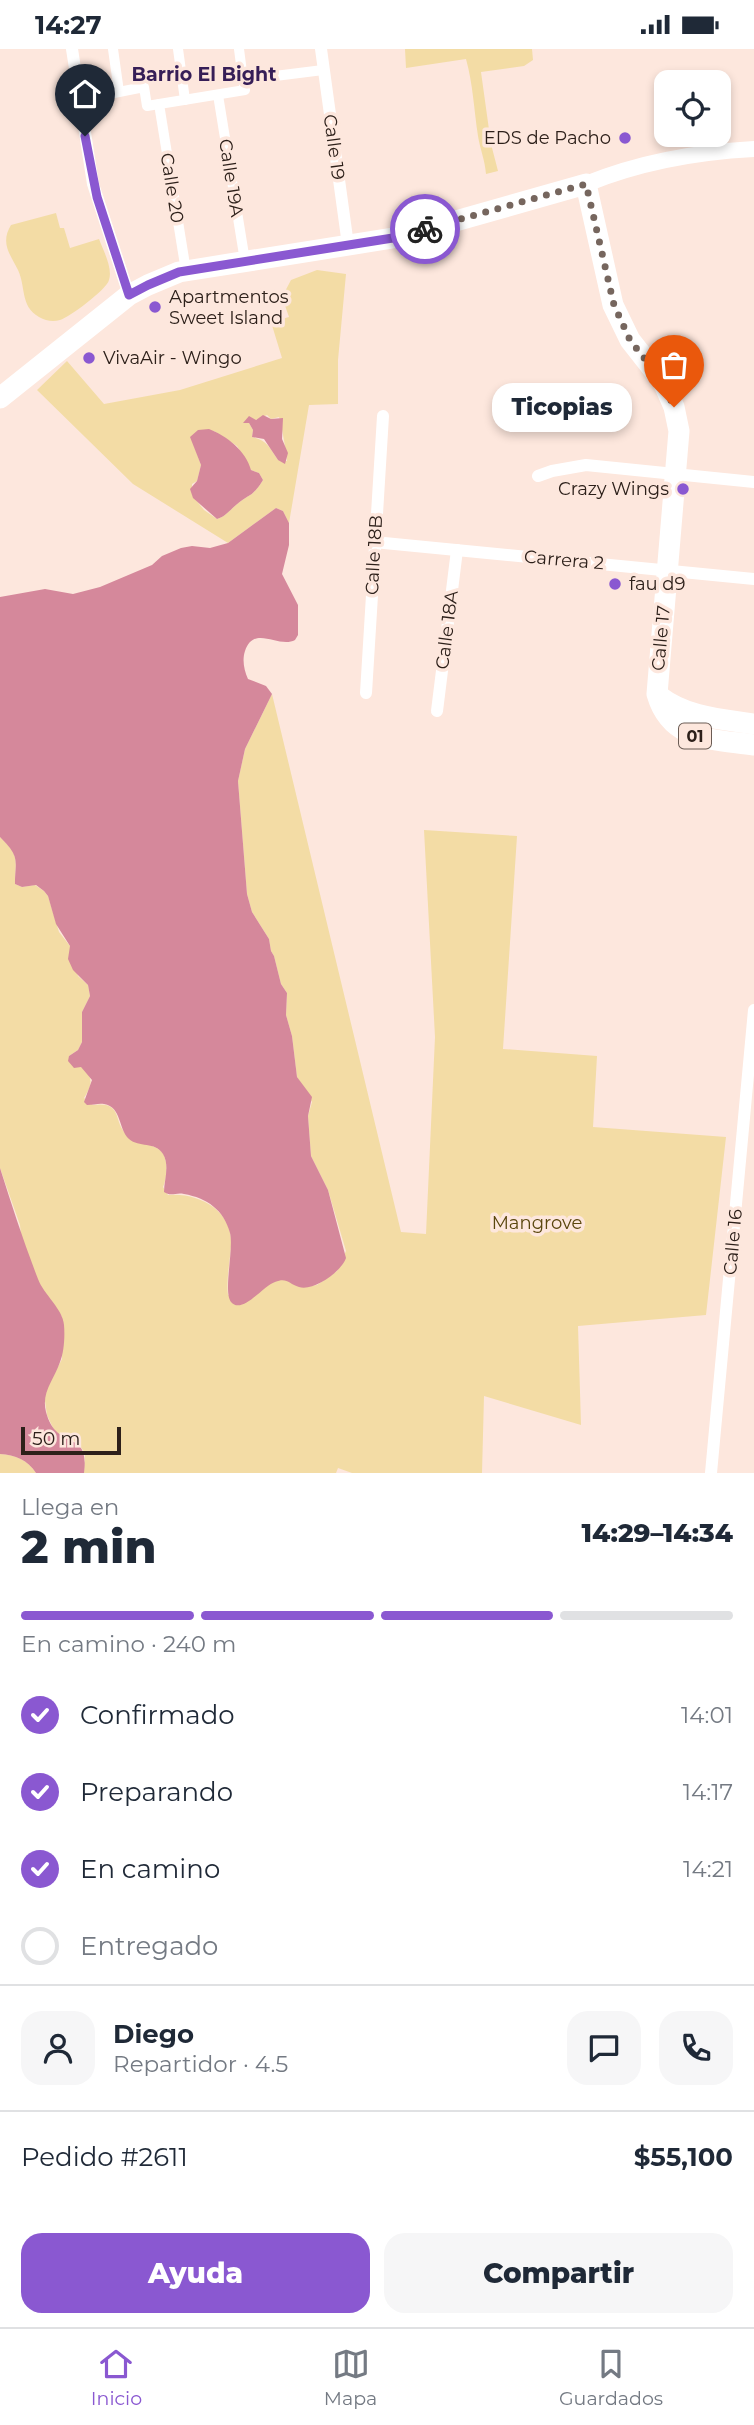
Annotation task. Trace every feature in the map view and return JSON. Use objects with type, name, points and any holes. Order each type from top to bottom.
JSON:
[{"type":"highway","points":[[0,398],[129,295],[186,271],[399,237],[586,184]]},
{"type":"highway","name":"Calle 17","points":[[586,184],[614,305],[630,340],[663,382],[674,407],[679,431],[657,694]]},
{"type":"highway","name":"01","points":[[657,694],[673,707],[700,716],[754,725]]},
{"type":"highway","name":"01","points":[[657,694],[664,713],[674,725],[691,735],[754,745]]},
{"type":"street","points":[[72,49],[93,184],[129,295]]},
{"type":"street","points":[[113,49],[119,92]]},
{"type":"street","points":[[178,49],[185,100]]},
{"type":"street","points":[[79,100],[144,87],[147,106],[245,90],[239,49]]},
{"type":"street","name":"Calle 19","points":[[321,49],[348,245]]},
{"type":"street","points":[[243,80],[323,70]]},
{"type":"street","name":"Calle 19A","points":[[218,95],[245,262]]},
{"type":"street","name":"Calle 20","points":[[159,104],[186,271]]},
{"type":"street","points":[[586,184],[652,162],[717,151],[754,149]]},
{"type":"street","name":"Calle 18B","points":[[366,693],[383,416]]},
{"type":"street","points":[[538,476],[586,465],[754,482]]},
{"type":"street","name":"Carrera 2","points":[[374,542],[754,579]]},
{"type":"street","name":"Calle 18A","points":[[437,711],[457,550]]},
{"type":"street","name":"Calle 16","points":[[711,1473],[754,1010]]},
{"type":"green space","points":[[405,49],[532,49],[533,60],[524,66],[481,72],[491,144],[498,171],[486,174],[466,59],[406,68]]},
{"type":"green space","points":[[56,213],[70,248],[99,239],[110,275],[107,284],[88,302],[65,318],[52,321],[33,313],[26,302],[20,276],[7,248],[6,237],[11,225]]},
{"type":"green space","points":[[317,270],[346,274],[338,360],[338,404],[309,405],[289,523],[283,511],[276,508],[228,543],[133,484],[37,390],[67,361],[104,404],[180,390],[282,358],[271,322],[289,317],[282,297],[291,280]],"holes":[[[267,415],[271,419],[279,417],[287,461],[278,460],[265,442],[252,437],[253,430],[249,423]],[[214,431],[237,446],[251,470],[259,473],[263,480],[253,493],[217,519],[204,510],[192,495],[192,484],[197,481],[201,465],[191,437]]]},
{"type":"green space","name":"Mangrove","points":[[272,694],[401,1232],[426,1234],[435,1037],[424,830],[517,836],[503,1049],[597,1056],[593,1127],[726,1137],[706,1315],[578,1326],[581,1425],[484,1396],[482,1473],[352,1473],[338,1468],[336,1473],[84,1473],[85,1453],[77,1442],[59,1436],[47,1415],[44,1394],[62,1359],[62,1317],[37,1279],[0,1168],[0,837],[14,854],[15,884],[22,887],[35,885],[48,896],[59,932],[70,946],[78,976],[88,985],[90,996],[82,1012],[82,1042],[78,1050],[69,1056],[89,1074],[90,1084],[84,1098],[93,1105],[109,1106],[116,1113],[126,1134],[161,1151],[166,1167],[163,1187],[168,1195],[191,1197],[212,1206],[221,1214],[230,1234],[228,1295],[278,1280],[287,1279],[300,1287],[317,1285],[337,1271],[346,1251],[328,1190],[311,1156],[308,1116],[312,1102],[297,1077],[292,1036],[286,1015],[287,993],[281,984],[269,939],[252,912],[247,894],[238,781],[245,749]]},
{"type":"green space","points":[[0,1454],[21,1459],[36,1473],[0,1473]]},
{"type":"shaded area","points":[[263,415],[271,419],[283,418],[282,439],[288,453],[285,464],[278,460],[264,439],[252,437],[253,430],[249,423],[243,423],[249,416],[256,420]]},
{"type":"shaded area","points":[[209,429],[235,445],[251,470],[259,473],[263,480],[253,493],[217,519],[193,498],[190,489],[197,481],[201,465],[190,437],[198,430]]},
{"type":"shaded area","points":[[276,508],[283,511],[289,523],[289,545],[282,574],[298,605],[298,635],[295,640],[289,642],[254,639],[244,654],[248,679],[266,686],[272,694],[245,749],[238,781],[247,894],[252,912],[269,939],[281,984],[287,993],[286,1015],[292,1036],[297,1077],[312,1097],[308,1116],[311,1156],[328,1190],[346,1258],[339,1269],[312,1286],[305,1288],[279,1281],[247,1302],[236,1305],[229,1297],[231,1240],[224,1218],[207,1202],[184,1194],[164,1192],[166,1168],[163,1154],[156,1147],[129,1139],[110,1106],[87,1105],[84,1102],[92,1080],[81,1067],[74,1068],[68,1061],[69,1056],[78,1050],[82,1042],[82,1012],[90,996],[88,985],[73,970],[68,959],[70,946],[56,924],[48,896],[36,885],[22,887],[15,884],[14,855],[0,837],[0,597],[45,589],[73,594],[100,587],[152,565],[162,556],[181,548],[210,548],[228,543]]},
{"type":"shaded area","points":[[0,1168],[38,1279],[63,1319],[62,1354],[45,1398],[45,1405],[51,1425],[64,1437],[78,1444],[82,1450],[85,1459],[84,1473],[36,1473],[21,1459],[0,1454]]},
{"type":"way so far","points":[[425,229],[586,184],[620,321],[630,340],[663,382],[674,407]]},
{"type":"place","name":"EDS de Pacho","points":[[625,138]]},
{"type":"place","name":"Apartmentos Sweet Island","points":[[155,307]]},
{"type":"place","name":"VivaAir - Wingo","points":[[89,358]]},
{"type":"place","name":"Ticopias","points":[[674,407]]},
{"type":"place","name":"Crazy Wings","points":[[683,489]]},
{"type":"place","name":"fau d9","points":[[615,584]]},
{"type":"district","name":"Barrio El Bight","points":[[204,74]]},
{"type":"route","points":[[85,136],[93,184],[129,295],[179,272],[399,237],[425,229]]}]
